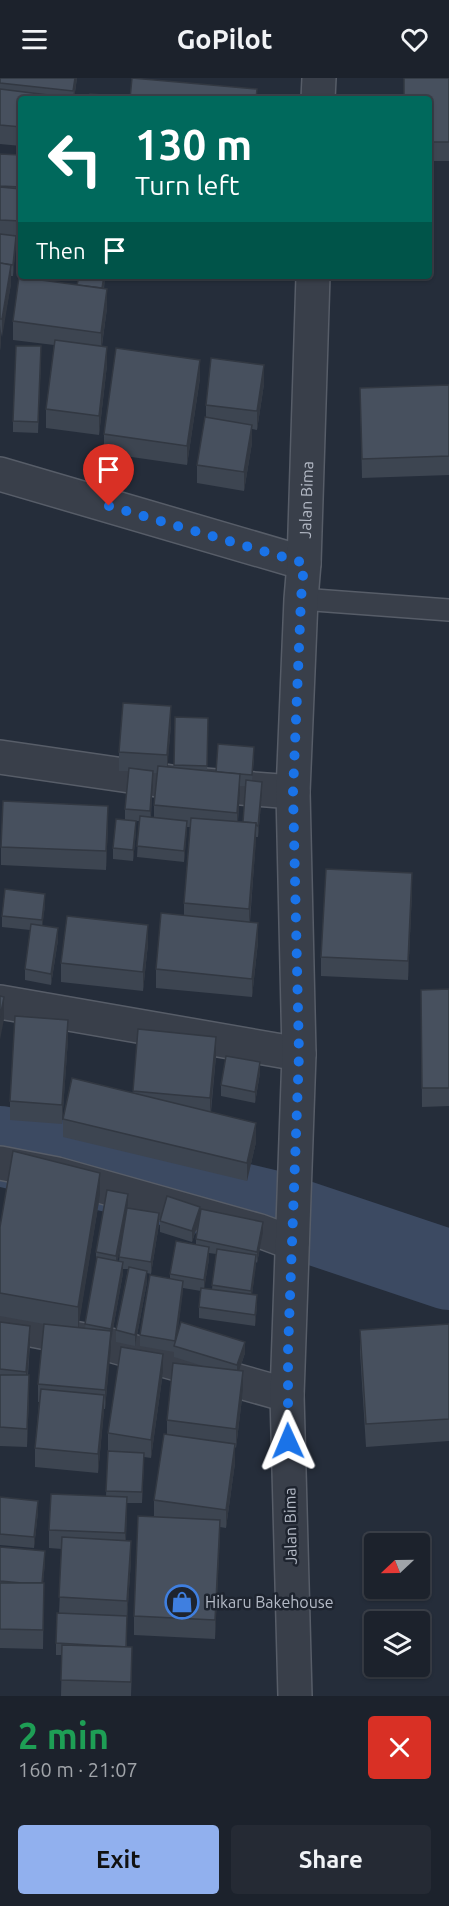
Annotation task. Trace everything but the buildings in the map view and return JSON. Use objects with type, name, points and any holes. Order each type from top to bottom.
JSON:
[{"type":"street","points":[[318,96],[319,78]]},
{"type":"street","name":"Jalan Bima","points":[[295,1696],[287,1395],[299,1054],[293,792],[304,563],[312,279]]},
{"type":"street","points":[[0,474],[304,563]]},
{"type":"street","points":[[0,757],[178,783],[293,792]]},
{"type":"street","points":[[0,1002],[299,1054]]},
{"type":"street","points":[[0,1163],[57,1174],[260,1231],[292,1228]]},
{"type":"street","points":[[0,1324],[110,1345],[287,1395]]},
{"type":"lane","points":[[301,599],[449,610]]},
{"type":"waterway","points":[[0,1146],[270,1210],[449,1270]]},
{"type":"place","name":"Hikaru Bakehouse","points":[[182,1602]]},
{"type":"route","points":[[109,506],[304,563],[293,792],[299,1054],[288,1351],[288,1441]]}]
